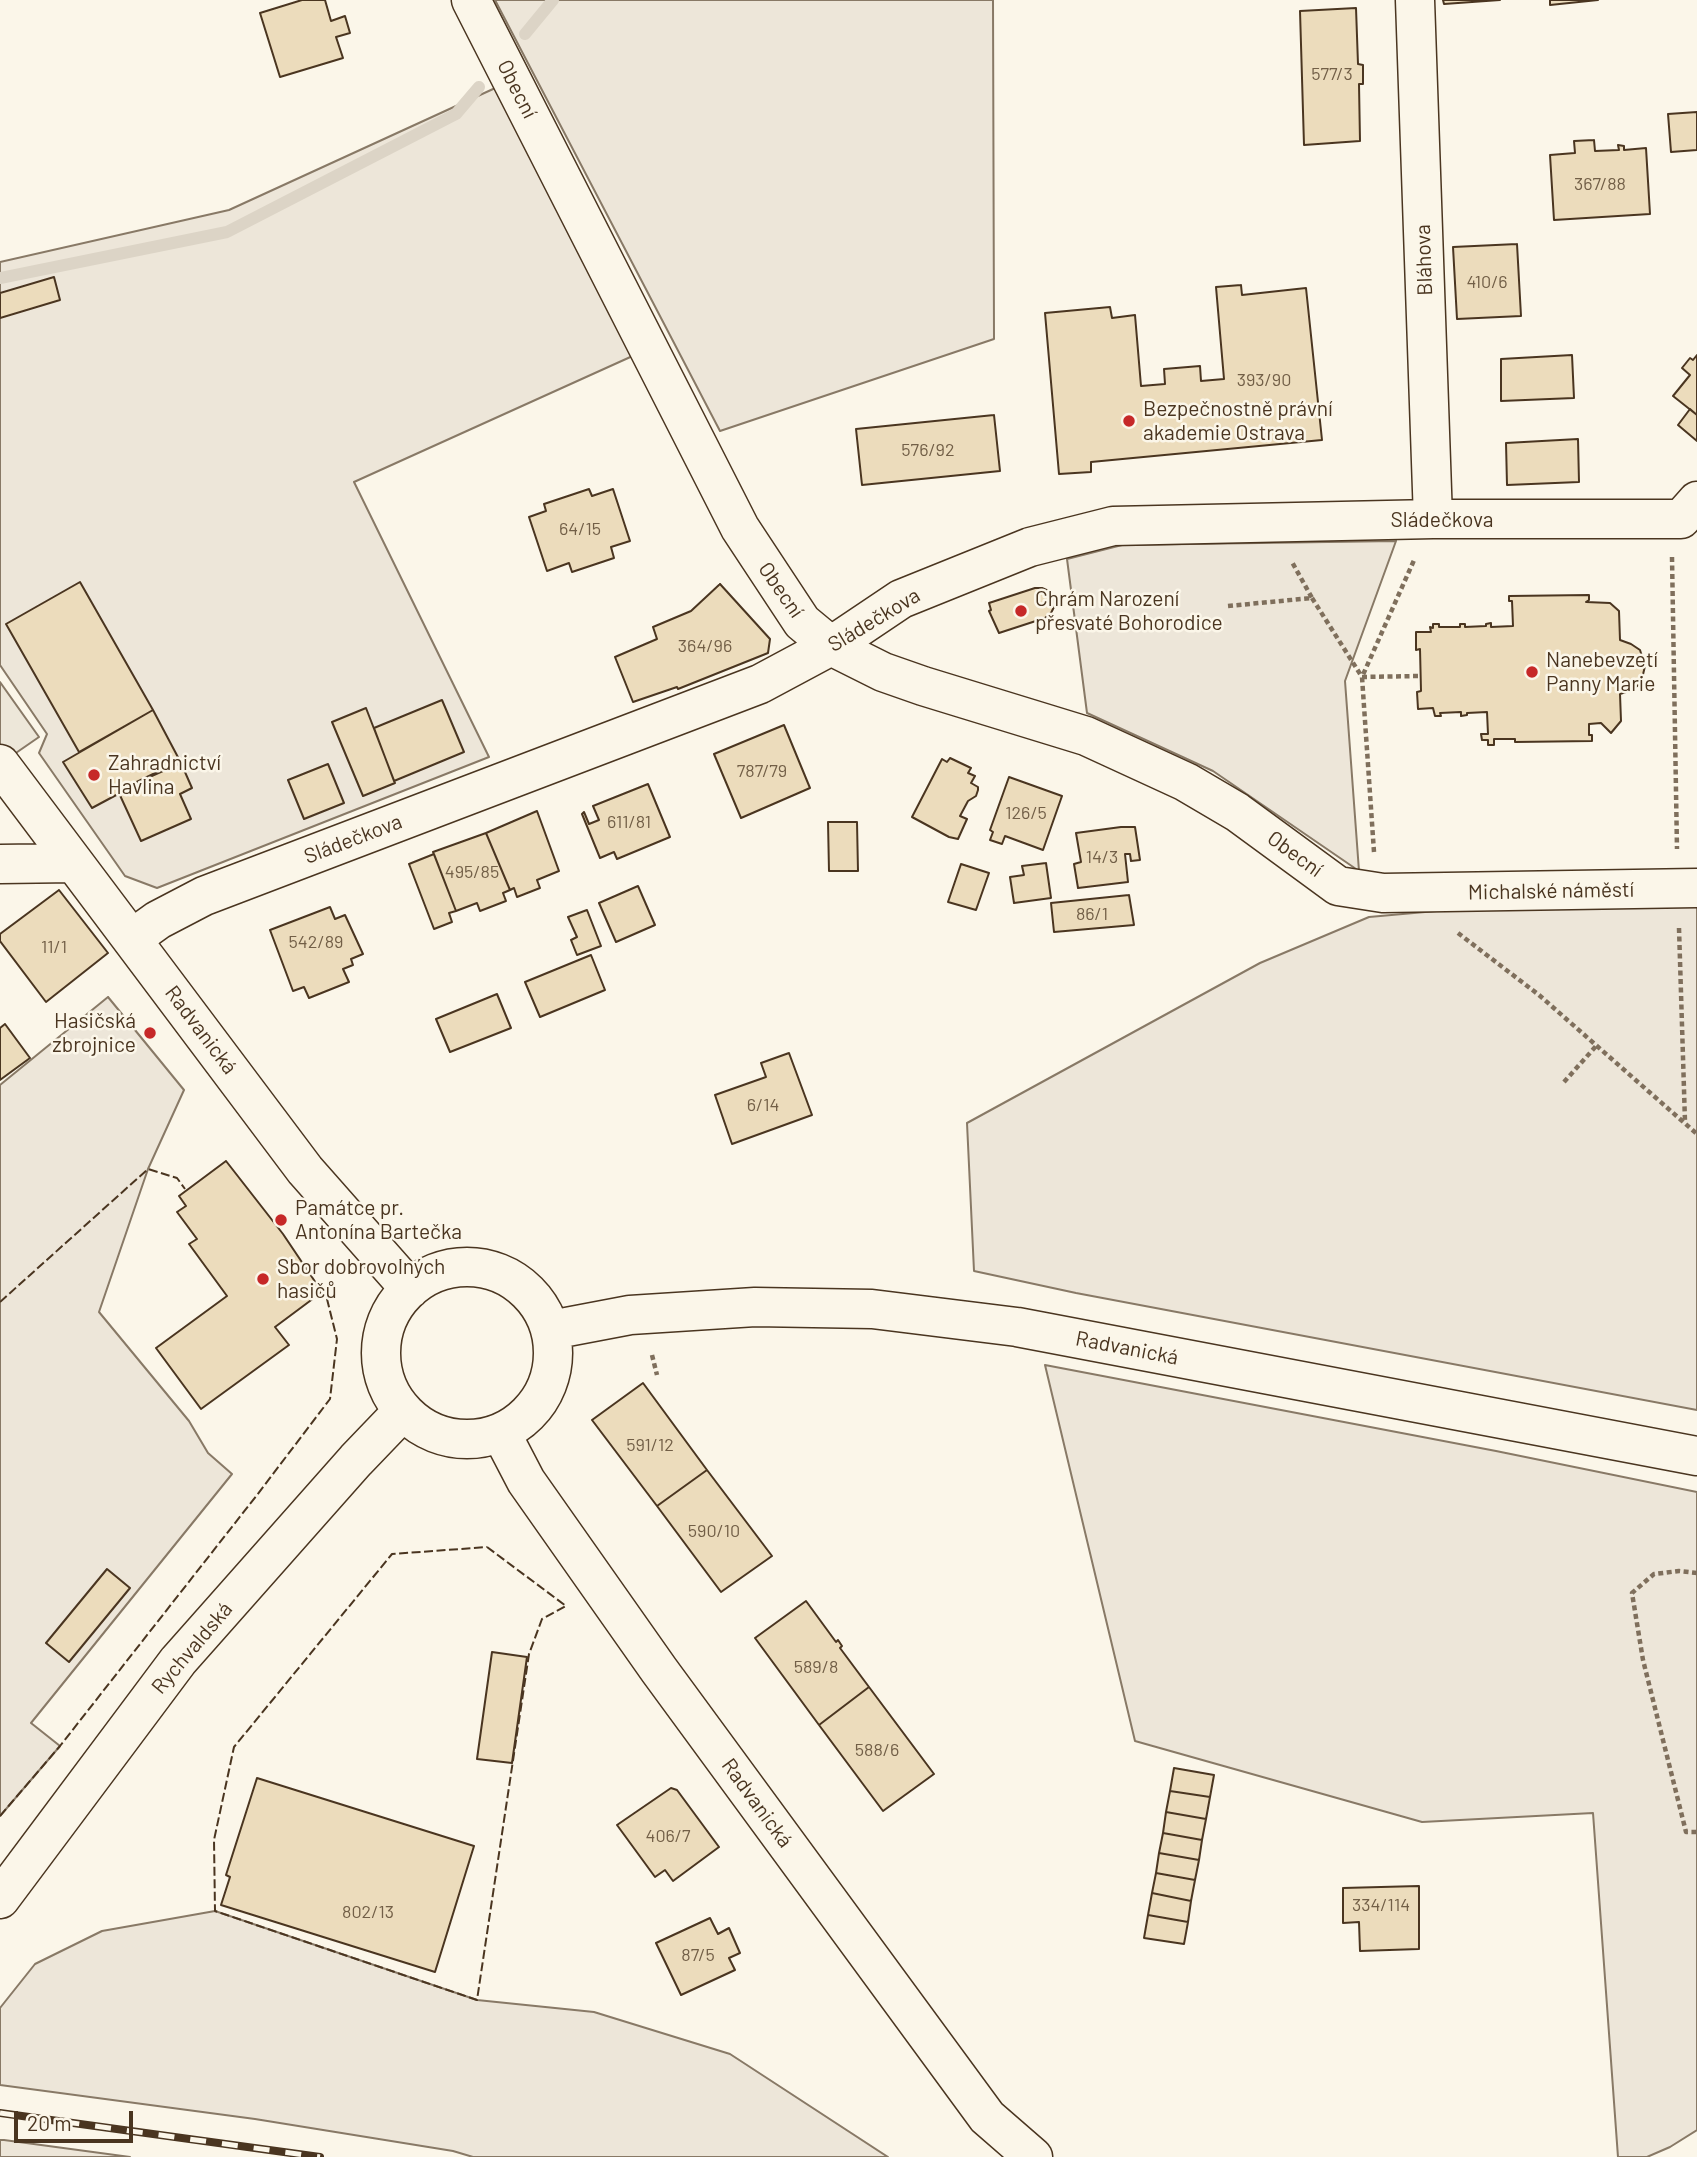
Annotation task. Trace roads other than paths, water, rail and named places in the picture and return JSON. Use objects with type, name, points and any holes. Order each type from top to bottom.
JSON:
[{"type":"street","name":"Obecní","points":[[471,0],[740,528],[802,622],[831,646],[883,671],[1086,736],[1186,782],[1237,812],[1338,886],[1383,893],[1405,893]]},
{"type":"street","name":"Bláhova","points":[[1415,0],[1433,519]]},
{"type":"street","name":"Sládečkova","points":[[132,938],[158,920],[204,896],[760,684],[831,646],[901,599],[1030,547],[1113,526],[1683,513]]},
{"type":"street","name":"Radvanická","points":[[0,764],[314,1181],[410,1289]]},
{"type":"street","points":[[0,864],[74,863]]},
{"type":"street","name":"Michalské náměstí","points":[[1405,893],[1687,889]]},
{"type":"street","points":[[466,1267],[493,1271],[518,1283],[537,1302],[551,1330],[554,1358],[546,1389],[527,1415],[501,1433],[475,1439],[449,1437],[424,1428],[403,1411],[390,1391],[382,1369],[382,1345],[387,1322],[398,1301],[410,1289],[439,1272],[466,1267]]},
{"type":"street","name":"Radvanická","points":[[551,1330],[630,1315],[755,1307],[872,1309],[1017,1327],[1697,1456]]},
{"type":"street","name":"Rychvaldská","points":[[0,1899],[178,1661],[356,1460],[403,1411]]},
{"type":"street","name":"Radvanická","points":[[501,1433],[526,1481],[659,1670],[987,2118],[1033,2157]]},
{"type":"waterway","points":[[525,34],[553,0]]},
{"type":"waterway","points":[[0,278],[227,232],[456,114],[479,87]]},
{"type":"railway","points":[[0,2113],[320,2157]]},
{"type":"place","name":"Bezpečnostně právní akademie Ostrava","points":[[1129,421]]},
{"type":"place","name":"Chrám Narození přesvaté Bohorodice","points":[[1021,611]]},
{"type":"place","name":"Nanebevzetí Panny Marie","points":[[1532,672]]},
{"type":"place","name":"Zahradnictví Havlina","points":[[94,775]]},
{"type":"place","name":"Hasičská zbrojnice","points":[[150,1033]]},
{"type":"place","name":"Památce pr. Antonína Bartečka","points":[[281,1220]]},
{"type":"place","name":"Sbor dobrovolných hasičů","points":[[263,1279]]}]
